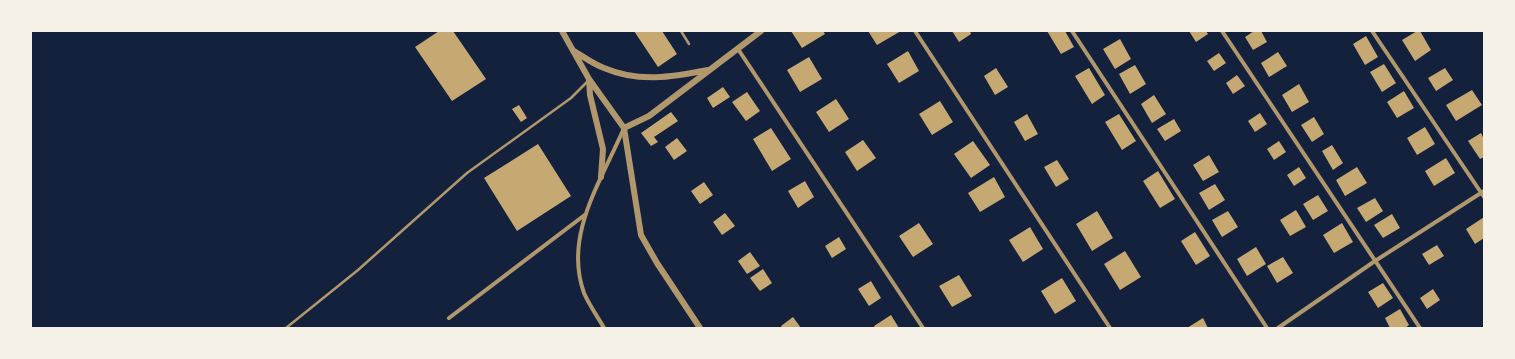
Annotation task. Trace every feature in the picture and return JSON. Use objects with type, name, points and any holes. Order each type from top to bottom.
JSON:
[{"type":"street","points":[[562,31],[590,79],[611,107],[624,128],[642,235],[657,263],[700,328]]},
{"type":"street","points":[[604,328],[584,294],[577,263],[578,238],[601,177],[624,128],[649,116],[761,31]]},
{"type":"street","points":[[916,31],[1110,328]]},
{"type":"street","points":[[1072,31],[1267,328]]},
{"type":"street","points":[[1222,31],[1420,328]]},
{"type":"street","points":[[1278,328],[1375,261],[1483,194],[1372,31]]},
{"type":"street","points":[[738,49],[923,328]]},
{"type":"street","points":[[574,51],[604,68],[639,78],[671,78],[710,70]]},
{"type":"street","points":[[590,79],[590,96],[603,149],[601,177]]},
{"type":"street","points":[[449,318],[586,214]]},
{"type":"lane","points":[[681,31],[689,44]]},
{"type":"lane","points":[[286,328],[358,270],[467,173],[571,98],[590,79]]},
{"type":"building","points":[[439,31],[453,31],[486,79],[452,101],[415,47]]},
{"type":"building","points":[[634,31],[662,31],[677,54],[658,67]]},
{"type":"building","points":[[791,31],[823,31],[825,34],[802,48]]},
{"type":"building","points":[[868,31],[901,31],[877,45]]},
{"type":"building","points":[[952,31],[970,31],[971,34],[959,42]]},
{"type":"building","points":[[1047,31],[1065,31],[1074,47],[1061,54]]},
{"type":"building","points":[[1189,31],[1206,31],[1208,34],[1196,42]]},
{"type":"building","points":[[1254,31],[1261,31],[1267,42],[1253,50],[1245,37]]},
{"type":"building","points":[[1417,31],[1420,31],[1431,50],[1415,61],[1402,40]]},
{"type":"building","points":[[1366,36],[1378,57],[1365,65],[1353,44]]},
{"type":"building","points":[[1120,39],[1131,59],[1115,69],[1103,49]]},
{"type":"building","points":[[908,51],[919,71],[899,83],[887,64]]},
{"type":"building","points":[[1278,52],[1287,66],[1269,77],[1261,63]]},
{"type":"building","points":[[1219,53],[1226,63],[1214,71],[1207,61]]},
{"type":"building","points":[[809,57],[822,79],[800,92],[787,70]]},
{"type":"building","points":[[1384,64],[1396,83],[1382,92],[1370,72]]},
{"type":"building","points":[[1135,65],[1146,84],[1130,94],[1119,74]]},
{"type":"building","points":[[996,68],[1008,87],[995,95],[984,76]]},
{"type":"building","points":[[1089,68],[1105,95],[1092,104],[1075,76]]},
{"type":"building","points":[[1445,68],[1453,80],[1436,91],[1428,78]]},
{"type":"building","points":[[1237,75],[1245,86],[1233,94],[1226,83]]},
{"type":"building","points":[[1299,84],[1309,102],[1292,112],[1282,95]]},
{"type":"building","points":[[723,87],[730,97],[713,108],[707,98]]},
{"type":"building","points":[[1472,90],[1482,105],[1456,121],[1446,105]]},
{"type":"building","points":[[1404,91],[1414,108],[1397,118],[1387,102]]},
{"type":"building","points":[[747,92],[760,111],[746,121],[732,102]]},
{"type":"building","points":[[1154,95],[1166,114],[1152,123],[1141,104]]},
{"type":"building","points":[[836,99],[849,119],[829,132],[816,112]]},
{"type":"building","points":[[940,101],[953,122],[932,135],[919,114]]},
{"type":"building","points":[[519,105],[527,118],[521,122],[512,109]]},
{"type":"building","points":[[671,112],[678,121],[654,137],[658,142],[651,146],[641,133]]},
{"type":"building","points":[[1260,113],[1267,124],[1255,132],[1248,121]]},
{"type":"building","points":[[1027,114],[1038,134],[1025,141],[1014,122]]},
{"type":"building","points":[[1119,114],[1136,141],[1122,150],[1105,122]]},
{"type":"building","points":[[1314,117],[1324,134],[1312,142],[1301,125]]},
{"type":"building","points":[[1174,119],[1181,131],[1165,141],[1157,129]]},
{"type":"building","points":[[1425,127],[1435,144],[1417,155],[1407,138]]},
{"type":"building","points":[[771,128],[791,159],[772,171],[753,139]]},
{"type":"building","points":[[1481,133],[1484,139],[1484,157],[1480,159],[1468,141]]},
{"type":"building","points":[[677,138],[687,151],[674,160],[665,147]]},
{"type":"building","points":[[863,140],[876,158],[857,171],[845,152]]},
{"type":"building","points":[[973,141],[990,165],[971,178],[954,154]]},
{"type":"building","points":[[1279,141],[1286,152],[1274,160],[1267,149]]},
{"type":"building","points":[[538,144],[571,196],[517,231],[484,178]]},
{"type":"building","points":[[1332,145],[1343,163],[1333,170],[1322,151]]},
{"type":"building","points":[[1209,155],[1219,172],[1203,181],[1193,165]]},
{"type":"building","points":[[1446,158],[1455,173],[1434,186],[1425,171]]},
{"type":"building","points":[[1057,160],[1069,179],[1056,187],[1044,167]]},
{"type":"building","points":[[1299,167],[1306,178],[1294,186],[1287,175]]},
{"type":"building","points":[[1357,167],[1367,183],[1345,196],[1336,180]]},
{"type":"building","points":[[1158,171],[1175,199],[1160,208],[1143,181]]},
{"type":"building","points":[[994,177],[1005,197],[980,212],[968,193]]},
{"type":"building","points":[[805,181],[814,197],[798,208],[788,191]]},
{"type":"building","points":[[704,182],[713,195],[700,204],[691,191]]},
{"type":"building","points":[[1215,184],[1225,200],[1209,210],[1199,193]]},
{"type":"building","points":[[1318,195],[1328,211],[1313,220],[1303,204]]},
{"type":"building","points":[[1375,198],[1383,211],[1366,222],[1357,208]]},
{"type":"building","points":[[1296,210],[1306,227],[1290,236],[1280,220]]},
{"type":"building","points":[[1097,211],[1113,238],[1092,251],[1076,224]]},
{"type":"building","points":[[1228,211],[1238,227],[1222,237],[1212,220]]},
{"type":"building","points":[[725,213],[735,226],[722,235],[713,222]]},
{"type":"building","points":[[1392,214],[1400,228],[1383,238],[1374,225]]},
{"type":"building","points":[[1484,217],[1484,238],[1475,244],[1466,229]]},
{"type":"building","points":[[919,223],[933,244],[913,257],[899,236]]},
{"type":"building","points":[[1342,223],[1353,242],[1334,253],[1323,235]]},
{"type":"building","points":[[1030,227],[1043,249],[1023,262],[1009,240]]},
{"type":"building","points":[[1195,232],[1210,256],[1196,265],[1181,241]]},
{"type":"building","points":[[839,237],[846,249],[832,258],[825,246]]},
{"type":"building","points":[[1437,245],[1444,256],[1429,265],[1422,254]]},
{"type":"building","points":[[1256,247],[1266,264],[1247,276],[1237,259]]},
{"type":"building","points":[[1125,251],[1141,277],[1120,290],[1104,264]]},
{"type":"building","points":[[750,252],[760,266],[747,274],[738,261]]},
{"type":"building","points":[[1283,257],[1293,273],[1277,283],[1267,266]]},
{"type":"building","points":[[763,269],[772,283],[760,291],[750,278]]},
{"type":"building","points":[[959,275],[972,296],[952,307],[939,286]]},
{"type":"building","points":[[1062,278],[1076,301],[1055,314],[1041,291]]},
{"type":"building","points":[[871,281],[881,298],[869,306],[858,289]]},
{"type":"building","points":[[1383,283],[1393,298],[1378,308],[1368,292]]},
{"type":"building","points":[[1433,289],[1440,300],[1427,309],[1420,298]]},
{"type":"building","points":[[1400,309],[1409,325],[1405,328],[1390,328],[1385,318]]},
{"type":"building","points":[[891,315],[899,328],[875,328],[874,326]]},
{"type":"building","points":[[793,317],[801,328],[782,328],[781,326]]},
{"type":"building","points":[[1203,318],[1208,328],[1187,328]]}]
